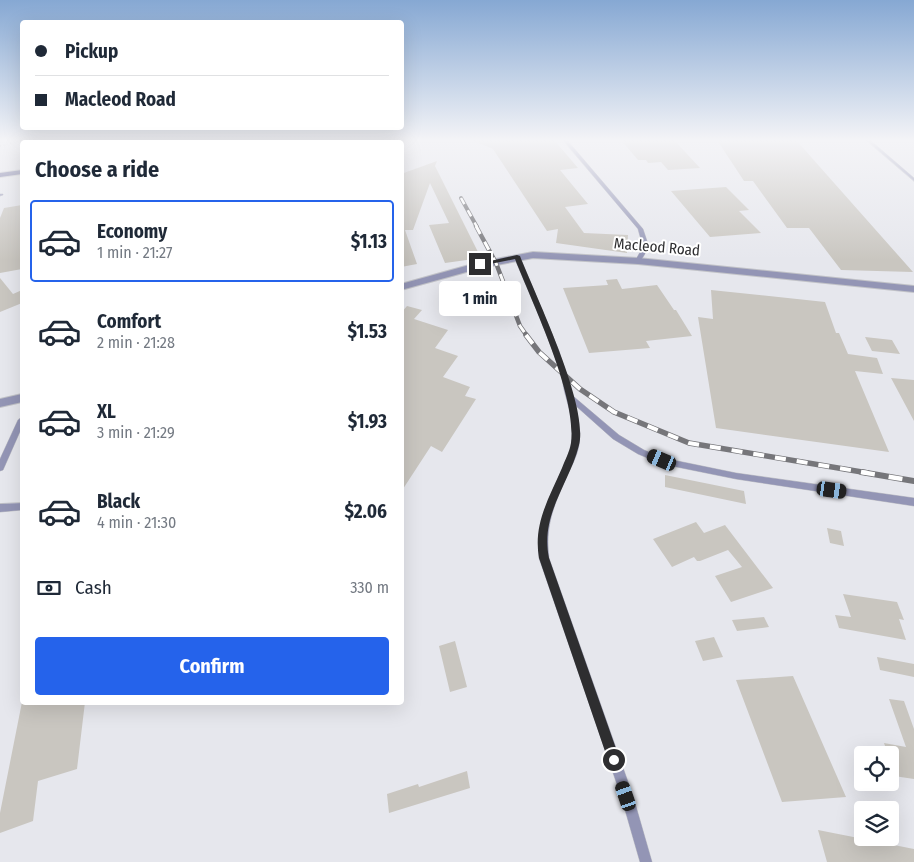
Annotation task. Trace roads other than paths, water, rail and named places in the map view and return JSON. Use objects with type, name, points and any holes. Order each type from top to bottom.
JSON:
[{"type":"street","name":"Macleod Road","points":[[404,286],[445,273],[517,256],[533,255],[638,261],[914,289]]},
{"type":"street","points":[[0,403],[20,398]]},
{"type":"lane","points":[[599,180],[640,229],[646,247],[638,261]]},
{"type":"lane","points":[[517,256],[564,374],[575,423],[575,444],[543,525],[541,543],[544,558],[626,796],[646,862]]},
{"type":"lane","points":[[569,396],[616,437],[641,452],[662,460],[736,476],[914,502]]},
{"type":"lane","points":[[0,468],[20,424]]},
{"type":"lane","points":[[0,508],[20,507]]},
{"type":"railway","points":[[461,198],[477,227]]},
{"type":"railway","points":[[476,226],[496,263],[520,326],[527,336]]},
{"type":"railway","points":[[526,335],[539,352],[580,389],[614,412],[689,443],[868,473]]},
{"type":"railway","points":[[861,472],[914,481]]}]
